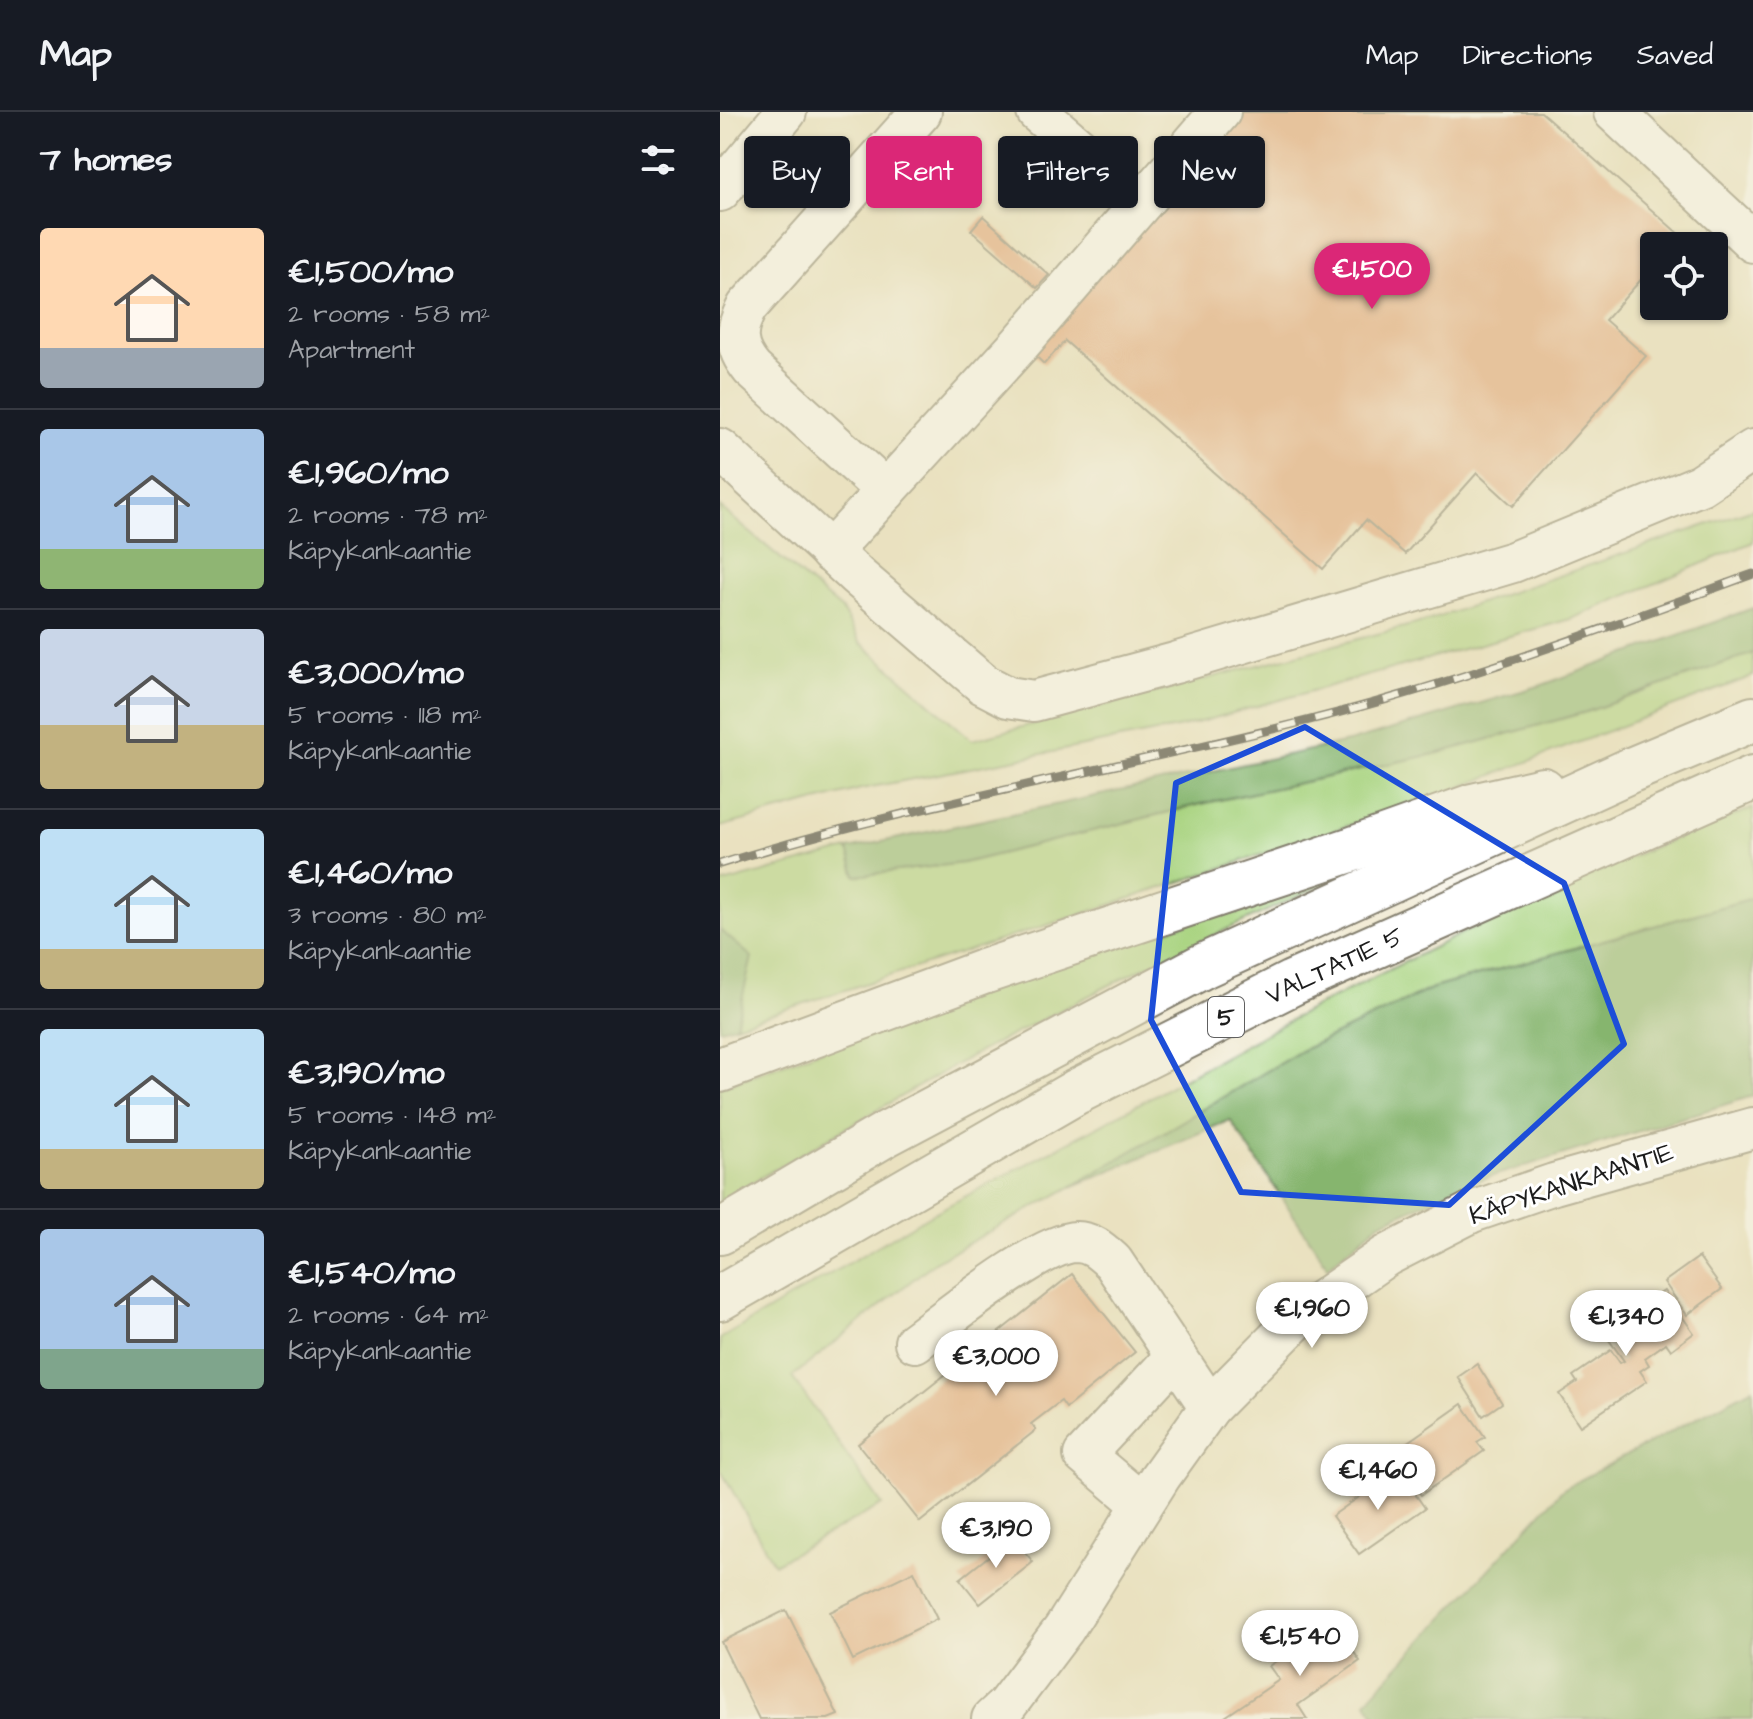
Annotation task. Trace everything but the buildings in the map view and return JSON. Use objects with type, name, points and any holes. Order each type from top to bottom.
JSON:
[{"type":"highway","name":"VALTATIE 5","points":[[720,1232],[886,1134],[1203,966],[1631,770],[1753,719]]},
{"type":"highway","points":[[720,1070],[983,972],[1473,806],[1631,770]]},
{"type":"highway","name":"VALTATIE 5","points":[[720,1298],[1076,1092],[1292,983],[1753,778]]},
{"type":"street","points":[[720,191],[786,112]]},
{"type":"street","points":[[886,491],[752,369],[740,355],[736,341],[738,323],[747,307],[921,112]]},
{"type":"street","points":[[1037,112],[1142,202]]},
{"type":"street","points":[[830,552],[1019,345],[1220,112]]},
{"type":"street","points":[[1614,112],[1753,242]]},
{"type":"street","points":[[720,449],[830,552],[983,684],[1008,697],[1034,701],[1175,663],[1513,562],[1700,485],[1753,450]]},
{"type":"street","name":"KÄPYKANKAANTIE","points":[[1007,1715],[1142,1504],[1210,1407],[1302,1314],[1386,1256],[1472,1212],[1554,1184],[1753,1128]]},
{"type":"street","points":[[915,1342],[1050,1248],[1077,1242],[1097,1247],[1113,1262],[1210,1407]]},
{"type":"street","points":[[1142,1504],[1084,1455],[1176,1356]]},
{"type":"highlighted area","points":[[1305,727],[1564,883],[1624,1044],[1449,1205],[1241,1192],[1151,1020],[1176,783]]},
{"type":"green space","points":[[720,507],[842,610],[860,642],[972,740],[1427,621],[1753,509],[1753,542],[1571,619],[1182,727],[861,789],[720,827]]},
{"type":"green space","points":[[1753,608],[1753,653],[1586,712],[1439,753],[1201,804],[963,863],[856,876],[848,849],[1352,741],[1542,685]]},
{"type":"green space","points":[[1753,653],[1753,676],[1435,797],[736,1025],[751,957],[720,930],[720,884],[848,849],[856,876],[963,863],[1201,804],[1439,753],[1586,712]]},
{"type":"green space","points":[[1753,808],[1753,898],[1433,988],[1301,1051],[1071,1187],[936,1261],[792,1377],[882,1505],[774,1564],[720,1469],[720,1339],[930,1215],[1305,1012],[1480,924],[1656,846]]},
{"type":"green space","points":[[1357,869],[1141,969],[971,1056],[720,1201],[720,1087],[1034,972]]},
{"type":"green space","points":[[1753,898],[1753,1096],[1467,1184],[1380,1223],[1328,1267],[1230,1120],[1071,1187],[1301,1051],[1433,988]]},
{"type":"green space","points":[[720,930],[752,957],[736,1025],[720,1029]]},
{"type":"green space","points":[[1753,1388],[1753,1719],[1378,1719],[1366,1701],[1563,1489]]},
{"type":"railway","points":[[720,864],[865,823],[1233,739],[1420,690],[1532,654],[1753,574]]}]
